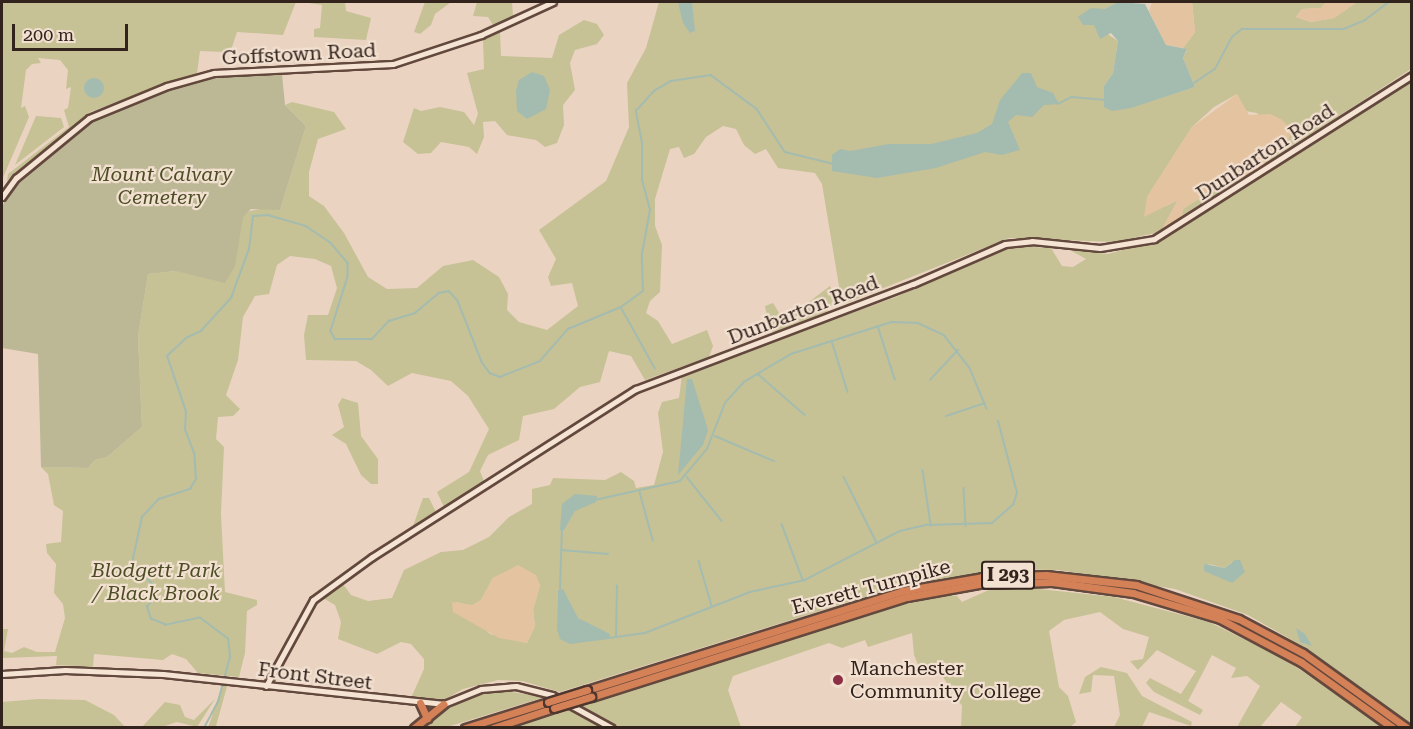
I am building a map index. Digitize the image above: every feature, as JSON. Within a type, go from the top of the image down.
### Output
[{"type":"highway","name":"Everett Turnpike","points":[[492,728],[902,591],[982,577],[1057,575],[1153,590],[1239,619],[1303,653],[1407,728]]},
{"type":"highway","name":"Everett Turnpike","points":[[465,728],[548,702],[589,694],[907,597],[979,584],[1049,582],[1125,591],[1220,619],[1301,662],[1394,728]]},
{"type":"highway","points":[[420,703],[427,718]]},
{"type":"highway","points":[[414,728],[444,704]]},
{"type":"street","name":"Goffstown Road","points":[[2,197],[16,178],[89,118],[167,86],[214,73],[393,64],[492,31],[554,2]]},
{"type":"street","name":"Dunbarton Road","points":[[266,686],[313,600],[372,557],[636,389],[913,284],[1005,244],[1032,241],[1100,248],[1154,239],[1412,75]]},
{"type":"street","name":"Front Street","points":[[2,674],[65,670],[216,679],[444,704],[486,687],[526,687],[552,695],[612,728]]},
{"type":"green space","points":[[2,2],[296,2],[283,35],[237,32],[232,47],[224,52],[200,51],[197,73],[90,112],[7,181],[8,174],[69,127],[64,110],[68,108],[71,87],[66,89],[68,70],[60,60],[38,58],[41,63],[32,64],[26,70],[21,108],[25,106],[29,117],[2,180]]},
{"type":"green space","points":[[301,2],[345,2],[346,11],[371,18],[366,40],[314,37],[314,29],[320,28],[322,5]]},
{"type":"green space","points":[[425,2],[451,2],[435,14],[431,25],[420,34],[414,32]]},
{"type":"green space","points":[[477,2],[512,2],[513,16],[493,25],[488,17],[473,16]]},
{"type":"green space","name":"Blodgett Park / Black Brook","points":[[659,2],[1118,2],[1104,9],[1094,25],[1118,41],[1113,73],[1104,86],[1151,101],[1195,87],[1183,58],[1187,50],[1183,48],[1195,32],[1192,2],[1326,2],[1321,8],[1302,9],[1296,17],[1311,22],[1334,18],[1357,2],[1411,2],[1411,69],[1259,168],[1281,148],[1257,113],[1245,111],[1237,94],[1214,107],[1192,127],[1147,197],[1166,206],[1178,200],[1162,229],[1155,233],[1115,242],[1009,238],[846,303],[841,298],[822,184],[815,173],[778,168],[766,149],[755,154],[744,145],[736,129],[723,126],[706,137],[694,154],[684,158],[679,147],[670,149],[655,199],[655,226],[662,245],[660,292],[650,301],[646,313],[658,321],[672,344],[707,330],[713,346],[709,357],[645,380],[631,356],[609,351],[600,382],[580,387],[554,409],[523,416],[519,440],[488,455],[480,471],[485,484],[445,509],[437,492],[469,472],[489,429],[468,396],[451,381],[412,373],[388,386],[371,370],[356,361],[306,360],[304,335],[308,315],[328,315],[337,288],[331,266],[315,259],[290,256],[277,265],[269,294],[255,296],[243,317],[238,360],[226,395],[240,409],[233,416],[218,417],[216,439],[224,447],[221,514],[225,592],[257,600],[257,605],[247,611],[245,653],[239,677],[198,673],[186,659],[172,654],[163,660],[94,654],[93,667],[56,665],[57,656],[2,658],[2,629],[8,629],[4,651],[12,653],[24,647],[37,652],[55,652],[65,618],[63,604],[54,593],[56,564],[47,553],[46,544],[61,542],[63,511],[54,505],[48,474],[41,467],[88,468],[95,460],[107,457],[142,427],[138,336],[148,274],[176,271],[237,214],[268,207],[280,210],[306,126],[285,105],[292,102],[334,112],[346,129],[318,139],[309,172],[309,196],[324,206],[344,233],[368,277],[387,289],[417,288],[443,266],[473,260],[499,277],[508,294],[507,310],[519,322],[547,330],[578,306],[572,283],[551,286],[548,277],[556,259],[539,230],[606,181],[629,127],[627,83],[646,48]]},
{"type":"green space","points":[[584,20],[597,24],[604,35],[597,44],[575,50],[570,63],[575,90],[563,105],[564,125],[557,143],[545,147],[536,140],[507,135],[495,121],[483,122],[484,137],[477,154],[469,147],[441,142],[431,153],[418,154],[403,142],[414,108],[421,111],[440,107],[464,112],[474,125],[478,114],[467,73],[484,69],[483,39],[500,32],[501,56],[552,58],[559,35]]},
{"type":"green space","name":"Mount Calvary Cemetery","points":[[282,74],[285,105],[306,126],[280,210],[251,209],[243,217],[235,266],[225,283],[176,271],[148,274],[138,336],[142,427],[107,457],[95,460],[88,468],[41,467],[38,354],[2,348],[2,207],[10,191],[98,118],[200,79]]},
{"type":"green space","points":[[1411,79],[1411,725],[1306,648],[1248,615],[1175,589],[1058,570],[1006,569],[906,584],[560,692],[522,681],[498,680],[463,689],[444,700],[411,698],[424,669],[424,659],[411,644],[401,642],[377,654],[338,639],[341,622],[335,605],[323,598],[343,584],[351,595],[368,601],[392,598],[404,570],[441,552],[463,550],[489,537],[509,517],[532,504],[532,489],[550,485],[553,478],[605,480],[621,472],[634,481],[636,488],[654,485],[663,452],[658,413],[662,402],[679,398],[682,375],[896,297],[1012,246],[1051,248],[1062,266],[1073,267],[1086,259],[1070,250],[1108,254],[1160,240]],"holes":[[[1232,562],[1232,583],[1208,564],[1225,568]],[[518,566],[540,585],[533,610],[535,626],[527,643],[490,634],[456,602],[471,606],[481,600],[493,578]]]},
{"type":"green space","points":[[36,116],[61,118],[64,127],[15,165]]},
{"type":"green space","points":[[1233,164],[1239,177],[1236,182],[1180,217],[1183,209],[1222,184]]},
{"type":"green space","points":[[830,286],[836,299],[826,312],[774,333],[770,330],[765,306],[773,303],[781,316],[790,316]]},
{"type":"green space","points":[[342,398],[358,403],[361,436],[378,459],[378,484],[371,484],[361,475],[346,444],[332,435],[344,427],[338,405]]},
{"type":"green space","points":[[423,498],[429,498],[437,514],[416,527],[413,526]]},
{"type":"green space","points":[[1030,588],[1114,597],[1209,622],[1286,660],[1383,727],[1295,727],[1302,717],[1281,702],[1260,727],[1237,727],[1260,686],[1247,676],[1231,678],[1236,668],[1212,655],[1188,701],[1203,710],[1200,715],[1154,692],[1146,683],[1150,678],[1181,694],[1196,671],[1157,650],[1138,670],[1130,661],[1143,659],[1149,637],[1123,629],[1100,612],[1064,620],[1049,631],[1059,687],[1068,696],[1076,722],[1070,727],[961,727],[962,706],[943,677],[930,672],[922,674],[914,655],[912,633],[868,647],[865,640],[842,648],[829,643],[733,676],[728,690],[741,727],[620,727],[579,705],[896,606],[945,596],[957,596],[962,602],[991,589]]},
{"type":"green space","points":[[1101,667],[1127,673],[1142,696],[1192,722],[1191,726],[1149,712],[1142,727],[1114,727],[1120,715],[1114,676],[1093,675],[1091,692],[1079,694],[1085,677]]},
{"type":"green space","points":[[223,683],[228,683],[216,726],[221,727],[208,728]]},
{"type":"green space","points":[[498,690],[545,697],[447,727],[419,728],[461,699]]},
{"type":"green space","points":[[38,699],[85,700],[114,715],[125,727],[2,727],[2,702]]},
{"type":"green space","points":[[215,699],[197,727],[177,722],[162,727],[142,727],[165,702],[180,705],[185,717],[194,720]]},
{"type":"green space","points":[[568,708],[606,727],[516,726],[515,724]]},
{"type":"sand","points":[[1152,2],[1192,2],[1195,32],[1183,48],[1166,45],[1149,11]]},
{"type":"sand","points":[[1326,2],[1357,2],[1334,18],[1311,22],[1296,17],[1302,9],[1321,8]]},
{"type":"sand","points":[[1237,94],[1249,115],[1270,114],[1281,119],[1290,128],[1289,138],[1259,168],[1236,182],[1237,168],[1233,165],[1222,184],[1183,209],[1182,218],[1162,229],[1178,200],[1144,217],[1147,197],[1192,127]]},
{"type":"sand","points":[[518,565],[536,575],[540,585],[533,610],[535,626],[527,643],[499,638],[453,612],[452,602],[472,605],[481,600],[493,578]]},
{"type":"shaded area","points":[[678,2],[692,2],[695,31],[690,33],[683,23]]},
{"type":"shaded area","points":[[1118,2],[1145,4],[1166,45],[1187,49],[1183,58],[1195,87],[1131,108],[1112,111],[1104,107],[1104,86],[1113,73],[1118,41],[1111,33],[1100,39],[1094,25],[1083,25],[1078,17],[1091,8],[1104,9]]},
{"type":"shaded area","points":[[532,72],[544,76],[550,90],[546,109],[527,119],[517,111],[516,91],[519,80]]},
{"type":"shaded area","points":[[1022,73],[1031,73],[1037,87],[1053,93],[1059,104],[1044,105],[1032,117],[1016,115],[1008,122],[1020,150],[1002,155],[985,152],[936,168],[877,178],[832,171],[832,155],[840,149],[850,151],[889,144],[931,144],[977,133],[992,124],[1000,100]]},
{"type":"shaded area","points":[[94,78],[101,81],[104,88],[101,95],[94,98],[87,95],[84,88],[87,81]]},
{"type":"shaded area","points":[[687,379],[692,379],[708,430],[703,445],[678,475]]},
{"type":"shaded area","points":[[575,494],[597,496],[596,502],[575,511],[564,530],[560,530],[562,504]]},
{"type":"shaded area","points":[[1235,560],[1240,560],[1245,572],[1232,583],[1204,571],[1204,564],[1225,568]]},
{"type":"shaded area","points":[[563,589],[578,618],[610,634],[609,639],[570,644],[560,639],[557,629],[558,590]]},
{"type":"shaded area","points":[[1296,628],[1305,634],[1312,646],[1300,642]]},
{"type":"waterway","points":[[1194,83],[1215,69],[1232,37],[1242,29],[1344,29],[1365,20],[1389,2]]},
{"type":"waterway","points":[[204,728],[218,702],[230,657],[228,639],[200,618],[166,625],[151,619],[147,607],[156,595],[155,587],[135,567],[133,558],[142,517],[159,499],[190,489],[196,479],[194,453],[185,430],[186,412],[167,356],[186,338],[201,331],[231,298],[249,249],[253,216],[268,215],[306,226],[331,243],[348,263],[348,277],[331,331],[335,339],[372,339],[389,321],[415,313],[439,293],[449,291],[458,301],[482,362],[490,373],[500,377],[540,361],[568,329],[621,307],[643,291],[642,254],[650,210],[642,180],[642,143],[636,111],[654,91],[671,81],[711,75],[757,109],[785,152],[834,164]]},
{"type":"waterway","points":[[1058,104],[1072,97],[1105,100]]},
{"type":"waterway","points":[[621,307],[655,368]]},
{"type":"waterway","points":[[595,500],[680,481],[707,449],[725,403],[744,382],[791,354],[892,322],[918,323],[944,335],[970,368],[987,409]]},
{"type":"waterway","points":[[878,326],[895,379]]},
{"type":"waterway","points":[[832,341],[848,392]]},
{"type":"waterway","points":[[930,380],[958,350]]},
{"type":"waterway","points":[[758,374],[805,415]]},
{"type":"waterway","points":[[946,416],[985,403]]},
{"type":"waterway","points":[[609,638],[645,633],[750,592],[805,580],[900,531],[927,525],[992,523],[1013,505],[1017,493],[998,421]]},
{"type":"waterway","points":[[715,436],[774,461]]},
{"type":"waterway","points":[[923,470],[931,525]]},
{"type":"waterway","points":[[687,477],[722,521]]},
{"type":"waterway","points":[[844,477],[877,543]]},
{"type":"waterway","points":[[964,488],[966,526]]},
{"type":"waterway","points":[[640,492],[653,540]]},
{"type":"waterway","points":[[782,524],[803,580]]},
{"type":"waterway","points":[[560,589],[562,528]]},
{"type":"waterway","points":[[561,550],[608,554]]},
{"type":"waterway","points":[[699,561],[712,606]]},
{"type":"waterway","points":[[616,636],[617,586]]},
{"type":"waterway","points":[[166,728],[180,728]]},
{"type":"place","name":"Manchester Community College","points":[[838,680]]}]
